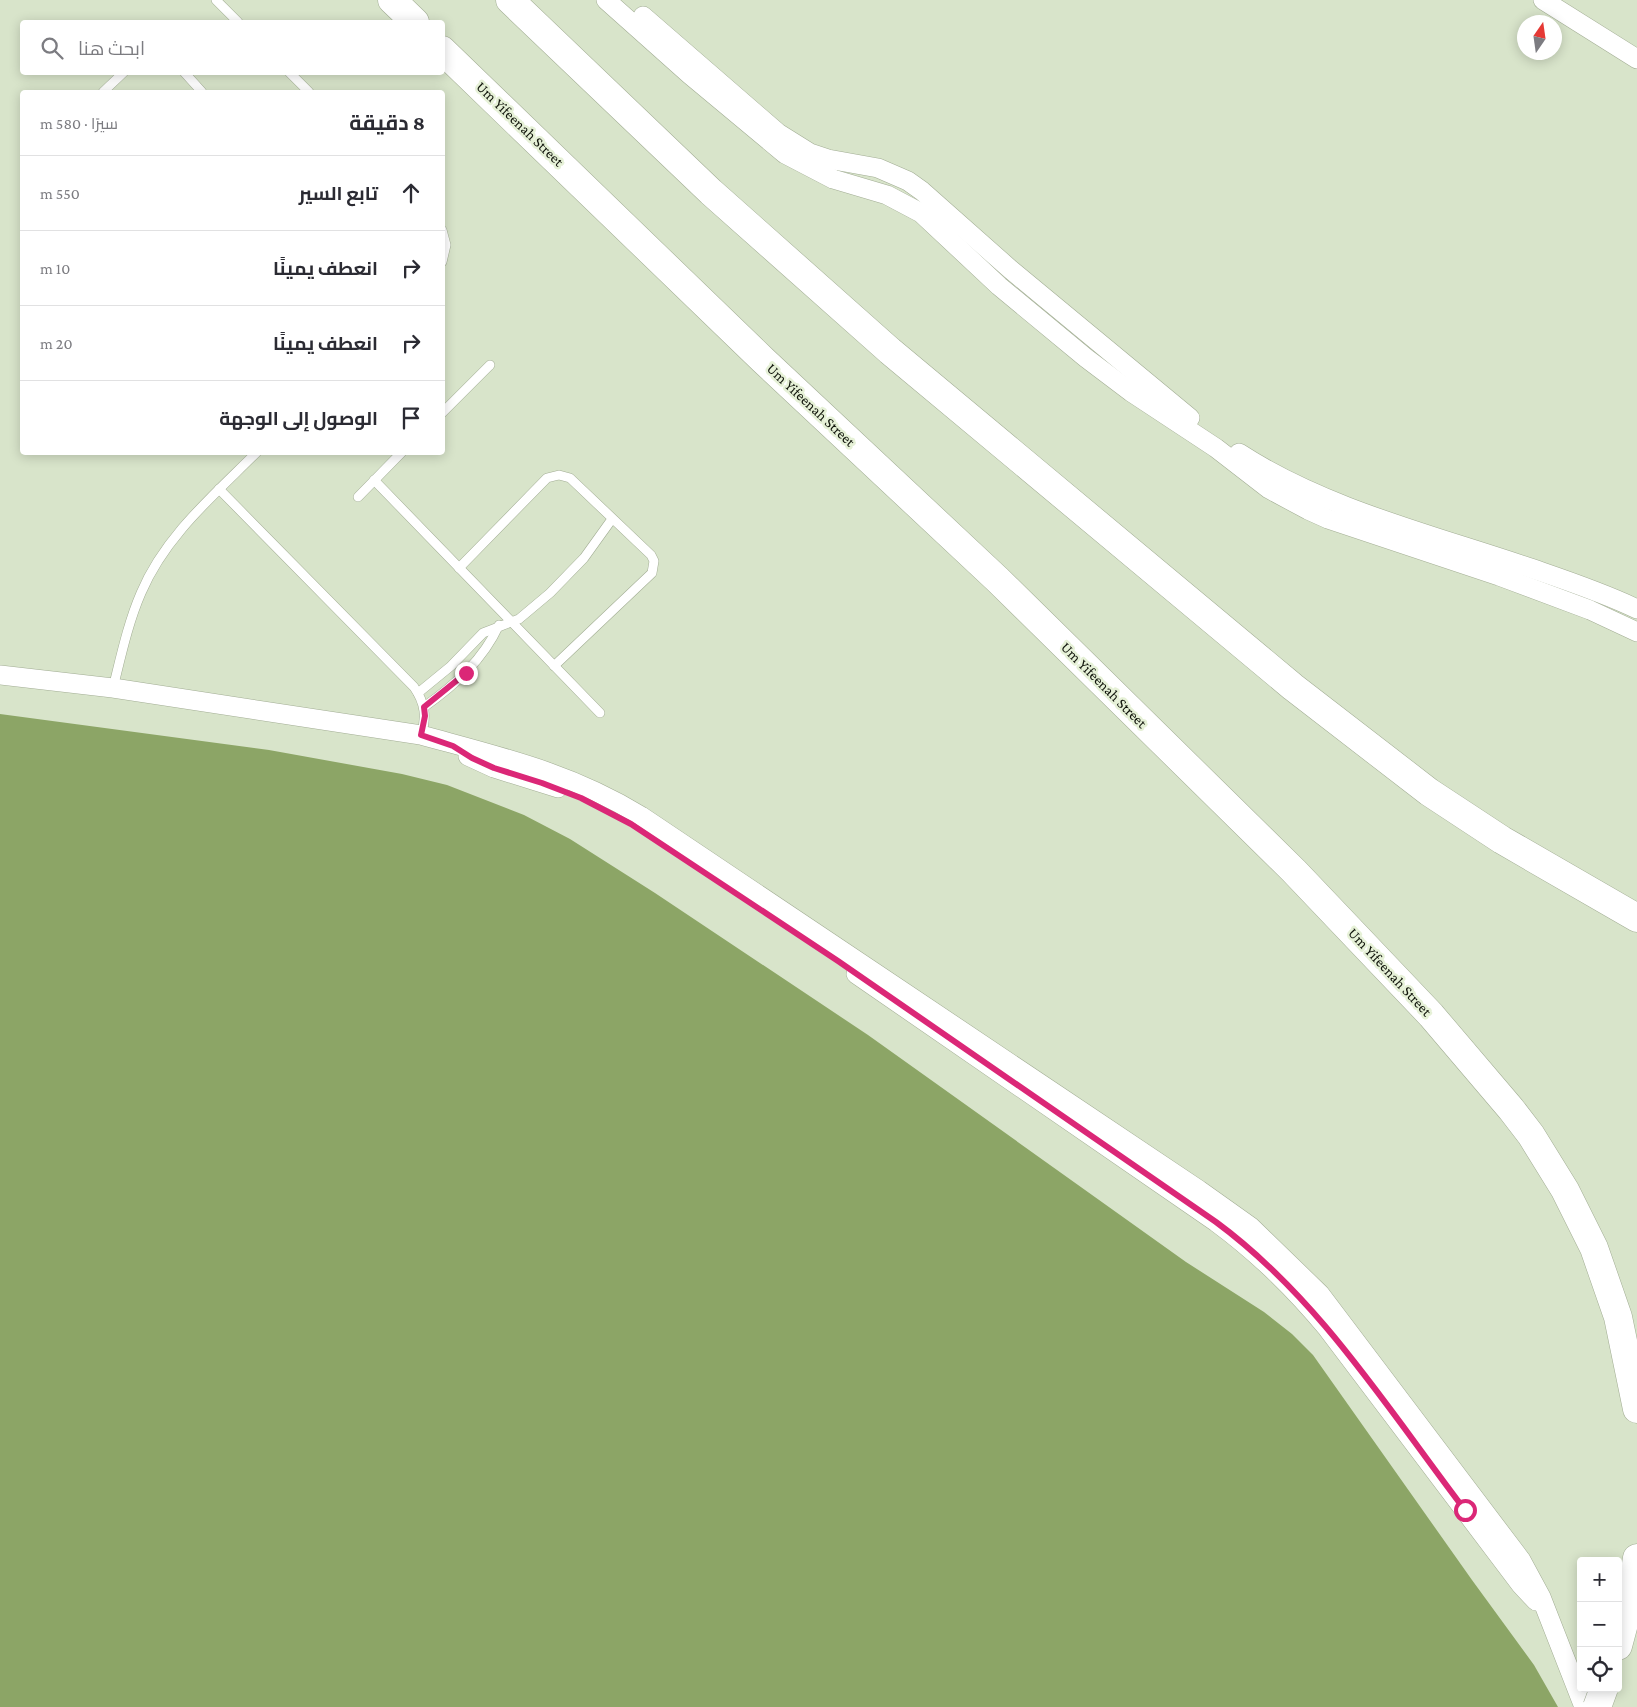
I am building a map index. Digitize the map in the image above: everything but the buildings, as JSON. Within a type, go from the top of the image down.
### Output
[{"type":"main road","points":[[392,0],[413,20]]},
{"type":"main road","points":[[510,0],[711,192],[882,345],[1293,687],[1393,766],[1458,812],[1502,840],[1637,918]]},
{"type":"main road","name":"Um Yifeenah Street","points":[[445,53],[763,360],[998,580],[1328,906],[1431,1015],[1511,1110],[1548,1162],[1569,1197],[1594,1248],[1615,1308],[1627,1352],[1637,1409]]},
{"type":"main road","points":[[1622,1631],[1637,1558]]},
{"type":"main road","points":[[1597,1707],[1603,1692]]},
{"type":"street","points":[[606,0],[689,74],[778,148],[824,175],[887,195],[921,214],[999,286],[1086,358],[1237,458],[1327,499],[1581,585],[1637,609]]},
{"type":"street","points":[[625,0],[793,144],[828,159],[862,164],[893,174],[922,191],[1067,317],[1203,428],[1269,489],[1308,510],[1567,601],[1637,632]]},
{"type":"street","points":[[1543,0],[1637,59]]},
{"type":"street","points":[[0,675],[113,688],[421,735],[453,746],[530,764],[601,793],[621,804],[1191,1184],[1251,1227],[1298,1271],[1340,1318],[1521,1560],[1574,1663],[1584,1707]]},
{"type":"street","points":[[1602,1692],[1612,1707]]},
{"type":"lane","points":[[216,0],[236,20]]},
{"type":"lane","points":[[105,90],[121,75]]},
{"type":"lane","points":[[187,75],[200,90]]},
{"type":"lane","points":[[292,75],[307,90]]},
{"type":"lane","points":[[445,410],[490,365]]},
{"type":"lane","points":[[113,688],[132,615],[152,570],[180,530],[253,455]]},
{"type":"lane","points":[[358,497],[399,455]]},
{"type":"lane","points":[[459,568],[547,478],[558,475],[570,478],[651,555],[654,567],[652,573],[554,666]]},
{"type":"lane","points":[[374,480],[600,713]]},
{"type":"lane","points":[[220,489],[418,693],[424,707],[425,716],[421,735]]},
{"type":"lane","points":[[418,693],[451,666],[478,636],[526,614],[568,576],[584,558],[612,519]]},
{"type":"lane","points":[[424,707],[466,673],[484,652],[499,625]]},
{"type":"shaded area","points":[[0,714],[269,750],[402,774],[447,785],[524,815],[570,839],[655,893],[868,1035],[1186,1262],[1264,1312],[1292,1334],[1313,1355],[1534,1665],[1558,1707],[0,1707]]},
{"type":"route","points":[[466,673],[424,707],[424,726],[421,735],[453,746],[472,758],[494,768],[530,778],[581,798],[631,824],[838,961],[928,1025],[1134,1164],[1241,1240],[1308,1304],[1465,1510]]}]
